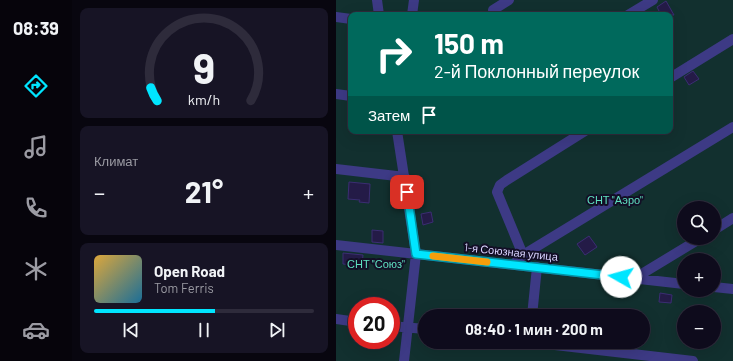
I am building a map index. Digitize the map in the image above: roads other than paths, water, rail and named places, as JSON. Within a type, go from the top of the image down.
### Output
[{"type":"street","points":[[377,0],[379,12]]},
{"type":"street","points":[[412,12],[414,0]]},
{"type":"street","points":[[493,8],[509,0]]},
{"type":"street","points":[[633,12],[652,0]]},
{"type":"street","points":[[336,17],[348,19]]},
{"type":"street","points":[[673,76],[733,39]]},
{"type":"street","points":[[336,94],[348,96]]},
{"type":"street","points":[[513,265],[523,256],[733,127]]},
{"type":"street","points":[[398,134],[416,254],[404,361]]},
{"type":"street","points":[[523,256],[497,192],[500,185],[580,134]]},
{"type":"street","points":[[336,169],[405,176]]},
{"type":"street","points":[[721,226],[733,218]]},
{"type":"street","name":"1-я Союзная улица","points":[[336,245],[677,283]]},
{"type":"street","points":[[635,278],[689,245]]},
{"type":"street","points":[[533,309],[537,267]]},
{"type":"street","points":[[721,288],[733,289]]},
{"type":"street","points":[[336,319],[348,321]]},
{"type":"street","points":[[400,327],[418,329]]},
{"type":"street","points":[[589,349],[693,361]]},
{"type":"park label","name":"СНТ \"Аэро\"","points":[[615,200]]},
{"type":"park label","name":"СНТ \"Союз\"","points":[[376,264]]}]
